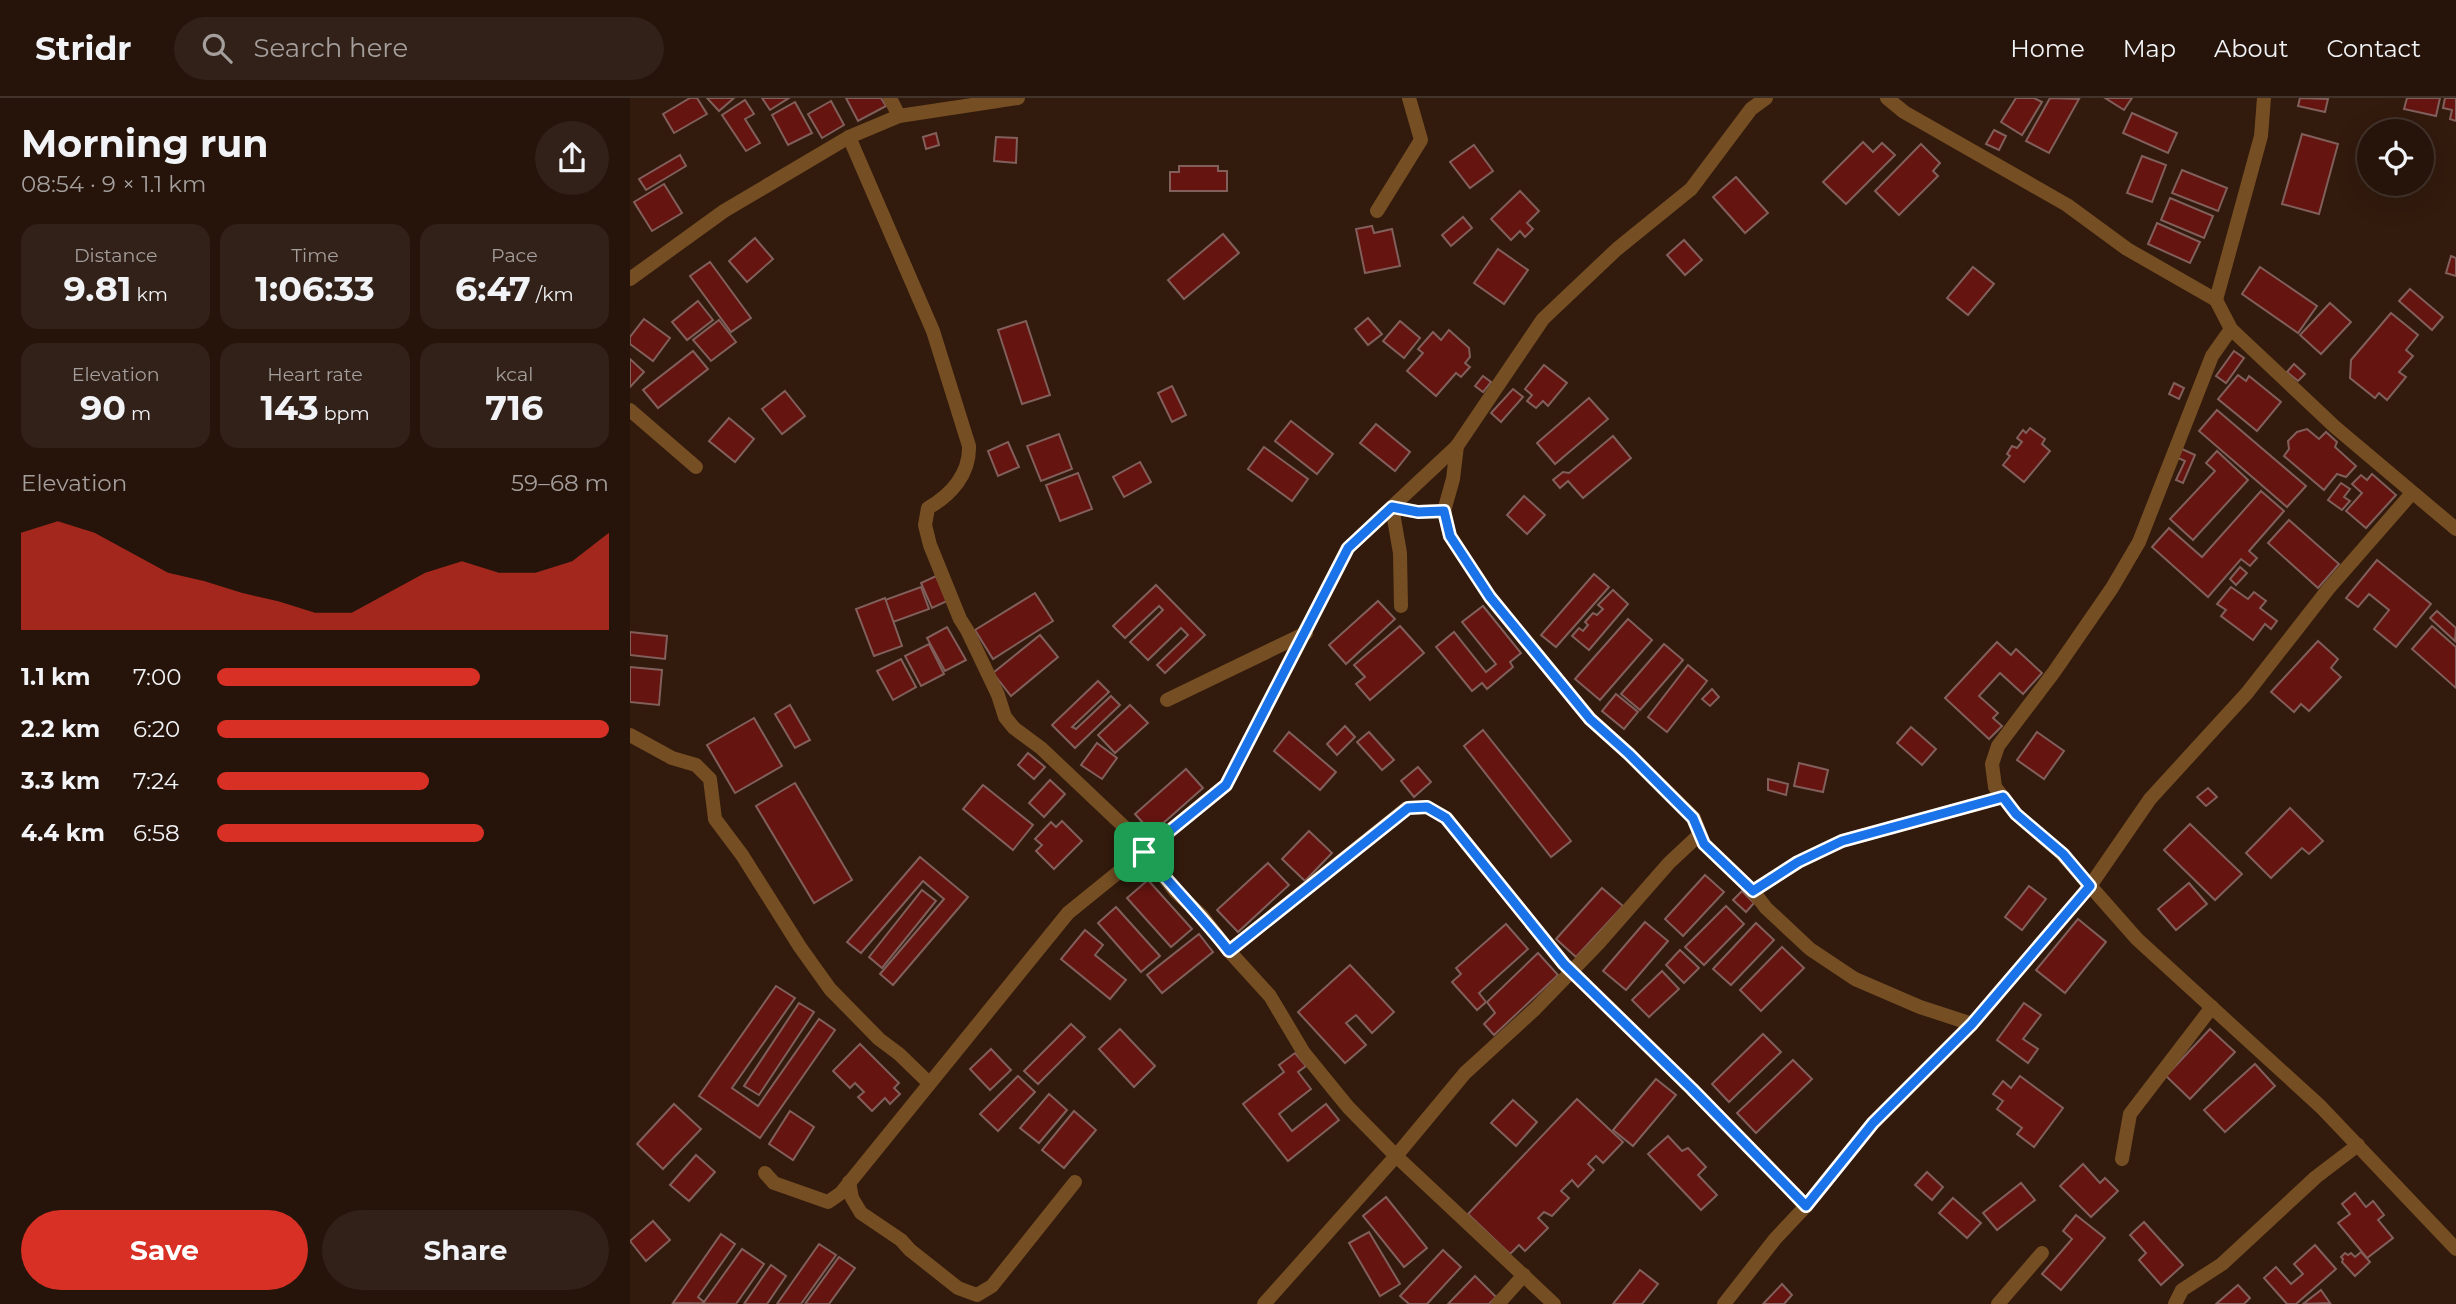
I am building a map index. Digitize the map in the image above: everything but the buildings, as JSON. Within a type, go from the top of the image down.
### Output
[{"type":"street","points":[[890,98],[900,116]]},
{"type":"street","points":[[630,279],[724,211],[849,137],[900,116],[1018,98]]},
{"type":"street","points":[[1377,211],[1421,140],[1409,98]]},
{"type":"street","points":[[765,1173],[774,1183],[828,1202],[841,1193],[1068,913],[1226,785],[1348,548],[1457,446],[1543,319],[1617,249],[1691,189],[1751,109],[1766,98]]},
{"type":"street","points":[[1887,98],[1905,112],[2067,205],[2127,249],[2216,300],[2231,329],[2335,427],[2456,529]]},
{"type":"street","points":[[2216,300],[2261,136],[2264,98]]},
{"type":"street","points":[[849,137],[933,331],[969,446],[970,460],[963,474],[944,499],[928,509],[925,525],[930,545],[960,619],[998,695],[1005,717],[1137,839],[1175,891],[1202,916],[1270,996],[1304,1053],[1348,1107],[1396,1156],[1554,1304]]},
{"type":"street","points":[[2231,329],[2211,356],[2139,542],[2112,588],[2054,672],[1998,746],[1992,764],[1995,786],[2016,814],[2063,854],[2137,939],[2321,1107],[2456,1249]]},
{"type":"street","points":[[630,410],[696,467]]},
{"type":"street","points":[[1457,446],[1453,479],[1444,511],[1450,536],[1490,597],[1590,719],[1693,818],[1704,844],[1810,949],[1855,979],[1920,1007],[1972,1024]]},
{"type":"street","points":[[1724,1304],[1873,1123],[1972,1024],[2090,886],[2150,799],[2246,693],[2329,588],[2412,493]]},
{"type":"street","points":[[1392,507],[1418,512],[1444,511]]},
{"type":"street","points":[[1392,507],[1400,553],[1401,606]]},
{"type":"street","points":[[1167,700],[1306,633]]},
{"type":"street","points":[[630,735],[672,758],[696,765],[710,779],[715,819],[742,855],[830,989],[879,1039],[929,1083]]},
{"type":"street","points":[[1753,891],[1806,857],[1842,841],[2003,797]]},
{"type":"street","points":[[1229,951],[1408,808],[1427,807],[1446,818],[1572,971],[1806,1206]]},
{"type":"street","points":[[1264,1304],[1396,1156],[1465,1073],[1503,1041],[1572,971],[1661,872],[1700,834]]},
{"type":"street","points":[[2122,1159],[2130,1114],[2212,1007]]},
{"type":"street","points":[[2175,1304],[2182,1290],[2222,1264],[2316,1177],[2358,1145]]},
{"type":"street","points":[[849,1182],[852,1198],[861,1213],[875,1225],[901,1240],[958,1288],[977,1300],[992,1286],[1075,1182]]},
{"type":"street","points":[[1998,1304],[2042,1253]]},
{"type":"street","points":[[1498,1304],[1524,1275]]},
{"type":"route","points":[[1392,507],[1418,512],[1444,511],[1450,536],[1490,597],[1590,719],[1693,818],[1704,844],[1753,891],[1814,853],[1842,841],[2003,797],[2016,814],[2063,854],[2090,886],[1972,1024],[1873,1123],[1806,1206],[1692,1089],[1564,964],[1446,818],[1427,807],[1408,808],[1229,951],[1202,916],[1175,891],[1144,852],[1226,785],[1348,548],[1392,507]]}]
